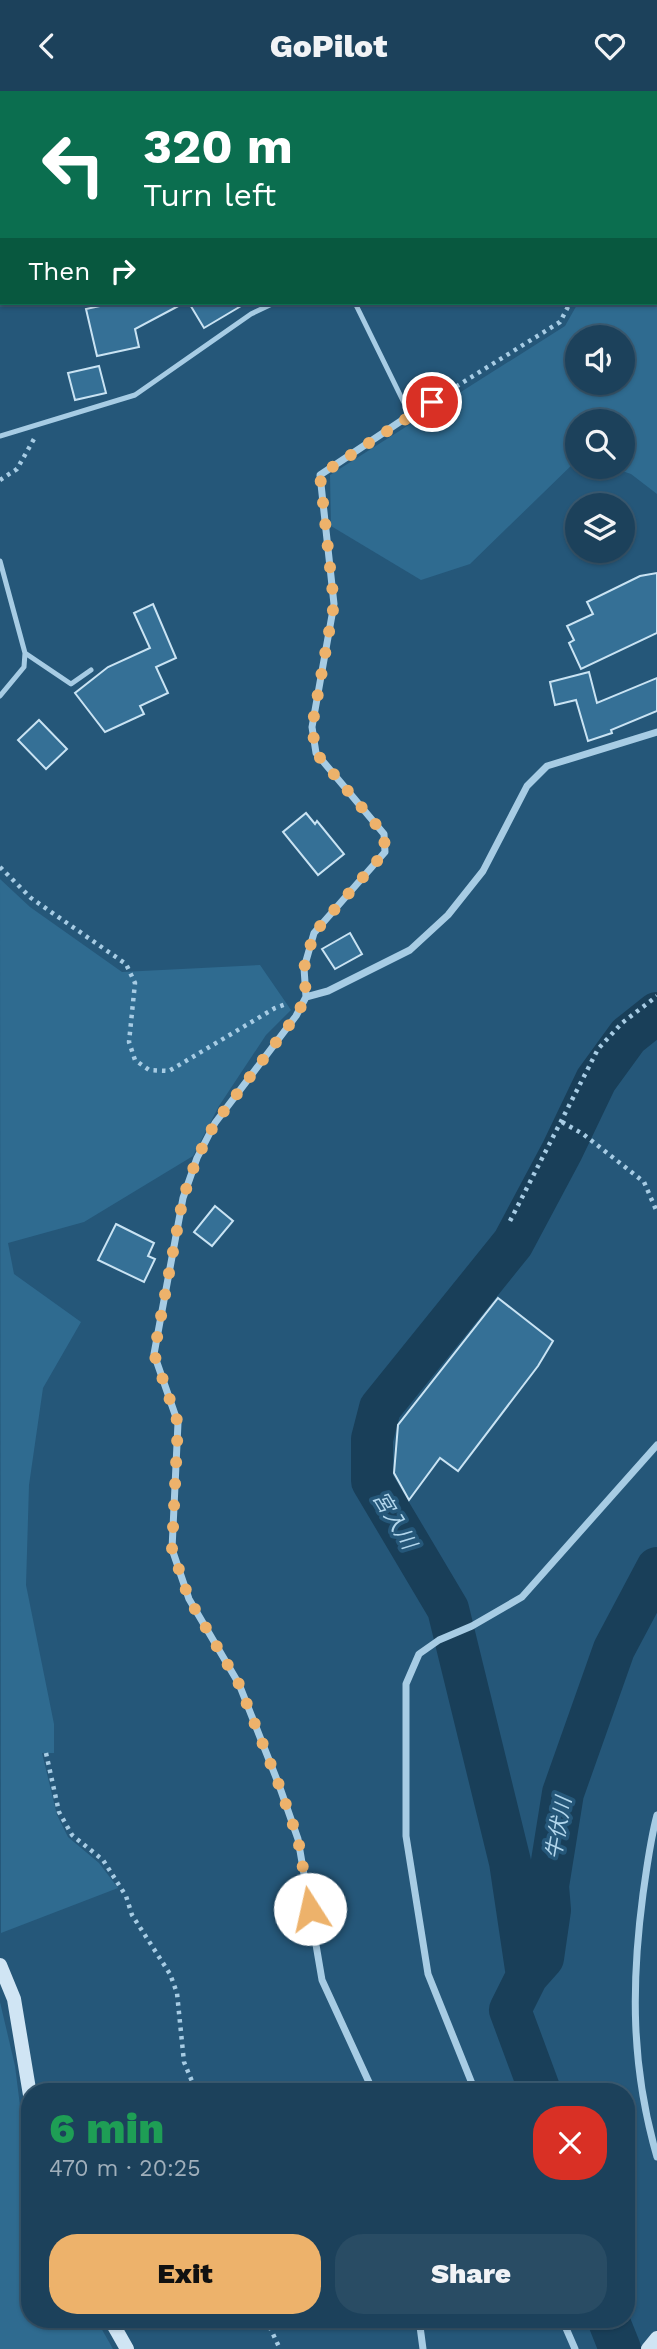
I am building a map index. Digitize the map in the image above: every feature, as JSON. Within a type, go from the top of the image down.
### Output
[{"type":"street","points":[[369,2083],[322,1980],[298,1839],[279,1785],[239,1684],[189,1599],[172,1549],[178,1423],[154,1354],[183,1198],[197,1158],[215,1123],[296,1016],[306,997],[304,968],[314,933],[385,852],[384,834],[316,753],[312,727],[334,604],[320,475],[410,415]]},
{"type":"street","points":[[306,997],[328,991],[410,950],[449,915],[483,871],[527,786],[547,766],[657,732]]},
{"type":"street","points":[[469,2083],[428,1974],[406,1836],[406,1684],[419,1654],[439,1640],[472,1626],[522,1597],[657,1445]]},
{"type":"street","points":[[657,1815],[650,1838],[635,1953],[635,2030],[641,2080],[657,2157]]},
{"type":"street","points":[[0,1965],[14,1999],[28,2083]]},
{"type":"street","points":[[115,2328],[127,2349]]},
{"type":"street","points":[[420,2328],[423,2349]]},
{"type":"street","points":[[566,2328],[575,2349]]},
{"type":"street","points":[[648,2349],[657,2338]]},
{"type":"lane","points":[[0,436],[135,395],[251,314],[270,305]]},
{"type":"lane","points":[[356,305],[410,415]]},
{"type":"lane","points":[[0,561],[25,653],[23,667],[0,696]]},
{"type":"lane","points":[[25,653],[71,684],[91,670]]},
{"type":"path","points":[[410,415],[559,322],[569,305]]},
{"type":"path","points":[[0,480],[17,469],[44,423]]},
{"type":"path","points":[[0,867],[32,898],[126,964],[135,983],[129,1042],[135,1060],[149,1070],[169,1071],[275,1008],[306,997]]},
{"type":"path","points":[[510,1221],[598,1049],[622,1023],[657,996]]},
{"type":"path","points":[[562,1122],[583,1134],[644,1182],[657,1212]]},
{"type":"path","points":[[46,1753],[59,1812],[72,1835],[103,1860],[126,1896],[132,1915],[170,1974],[177,1993],[184,2062],[193,2083]]},
{"type":"path","points":[[270,2328],[280,2349]]},
{"type":"shaded area","points":[[577,305],[657,305],[657,494],[635,477],[635,409],[565,409],[565,472],[470,564],[421,580],[331,526],[330,475],[565,326],[565,395],[635,395],[635,325],[566,325]]},
{"type":"shaded area","points":[[0,879],[30,907],[122,972],[260,965],[291,1010],[266,1035],[219,1106],[193,1156],[84,1222],[8,1243],[14,1274],[81,1322],[43,1388],[29,1485],[26,1585],[54,1724],[54,1753],[42,1753],[57,1815],[68,1837],[99,1863],[118,1888],[1,1933]]},
{"type":"shaded area","points":[[0,2002],[15,2066],[21,2114],[21,2328],[101,2328],[113,2349],[0,2349]]},
{"type":"building","points":[[105,305],[180,305],[135,329],[139,347],[97,356],[86,309]]},
{"type":"building","points":[[190,305],[243,305],[204,328]]},
{"type":"building","points":[[99,366],[106,393],[75,400],[68,373]]},
{"type":"building","points":[[657,573],[657,633],[581,669],[569,643],[574,640],[567,626],[593,614],[587,602],[640,576]]},
{"type":"building","points":[[153,604],[176,658],[156,667],[168,693],[140,706],[144,714],[105,732],[75,693],[108,667],[150,648],[134,613]]},
{"type":"building","points":[[589,672],[597,703],[657,678],[657,711],[611,730],[612,733],[588,741],[576,700],[555,705],[550,682]]},
{"type":"building","points":[[39,720],[67,749],[46,769],[18,740]]},
{"type":"building","points":[[306,813],[315,824],[317,821],[344,854],[318,875],[283,832]]},
{"type":"building","points":[[350,933],[362,954],[335,969],[322,949]]},
{"type":"building","points":[[215,1206],[233,1221],[212,1246],[194,1232]]},
{"type":"building","points":[[116,1224],[154,1243],[148,1256],[155,1259],[144,1282],[98,1260]]},
{"type":"building","points":[[498,1298],[553,1341],[538,1366],[458,1471],[440,1458],[409,1500],[394,1473],[398,1425]]},
{"type":"waterway","name":"宮入川","points":[[527,1976],[510,1862],[448,1609],[372,1481],[372,1439],[380,1408],[513,1243],[596,1080],[628,1036],[657,1013]]},
{"type":"waterway","name":"牛伏川","points":[[537,2083],[510,2010],[527,1976],[543,1958],[550,1910],[548,1886],[563,1793],[614,1649],[657,1568]]},
{"type":"waterway","name":"牛伏川","points":[[612,2328],[620,2349]]},
{"type":"route","points":[[310,1909],[298,1839],[279,1785],[239,1684],[189,1599],[172,1549],[178,1423],[154,1354],[183,1198],[197,1158],[215,1123],[296,1016],[306,997],[304,968],[314,933],[385,852],[384,834],[316,753],[312,727],[334,604],[320,475],[432,402]]}]
